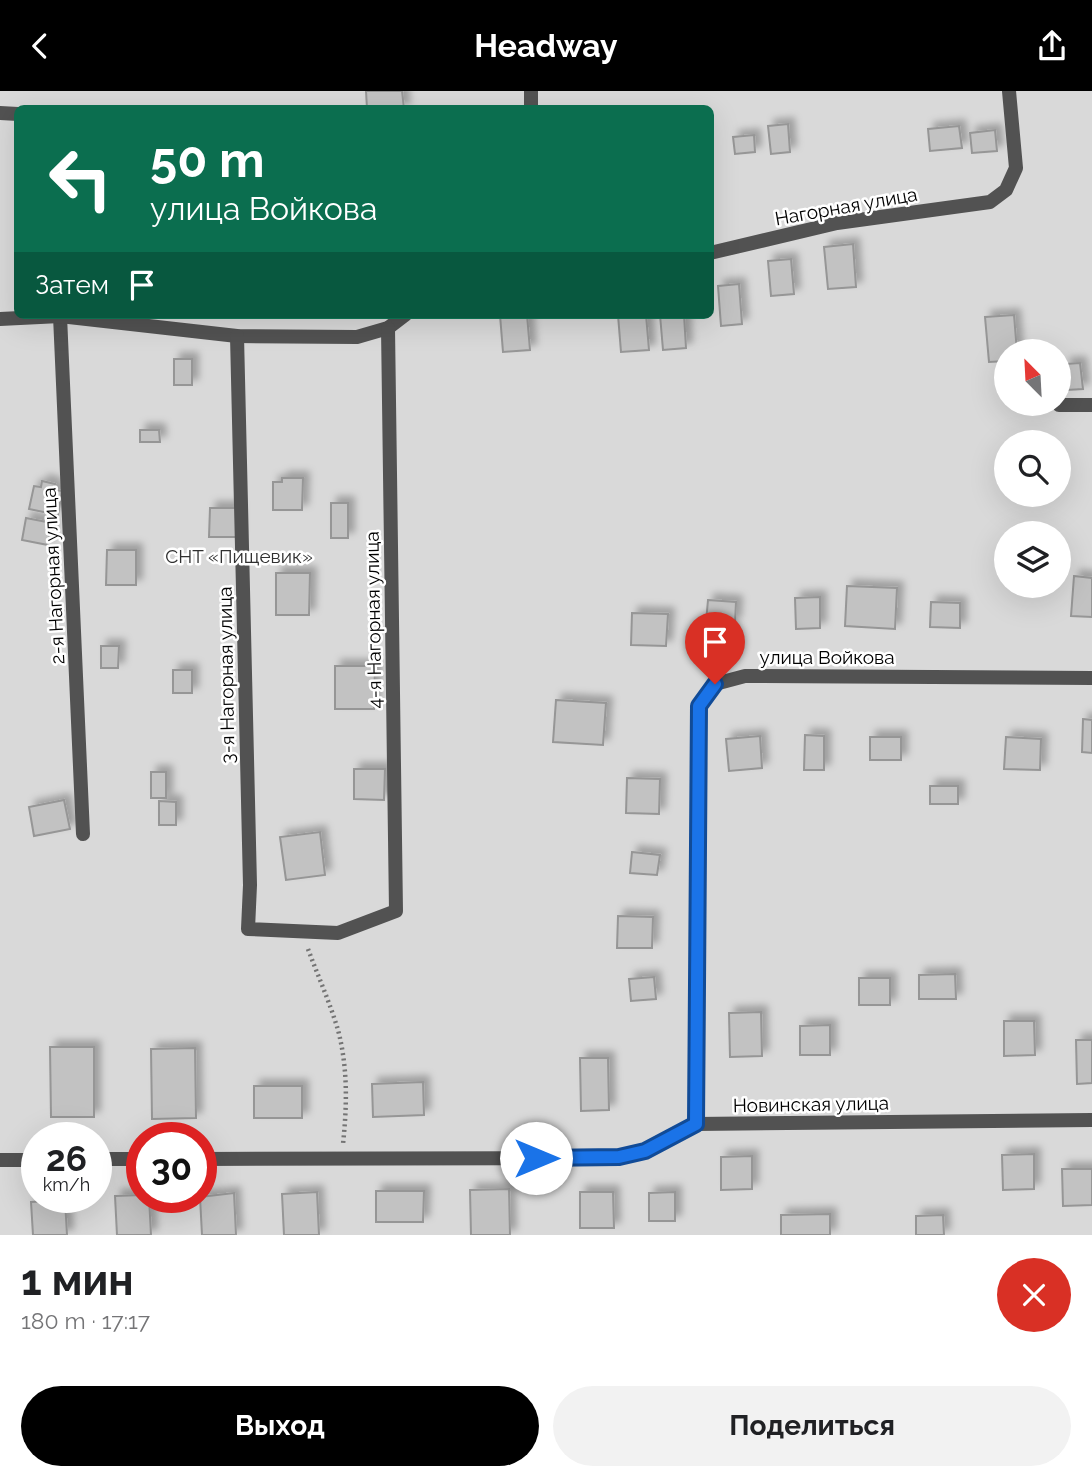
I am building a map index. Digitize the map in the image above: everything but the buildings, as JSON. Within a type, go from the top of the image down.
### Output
[{"type":"street","name":"Нагорная улица","points":[[714,252],[837,223],[990,202],[1006,190],[1016,168],[1009,91]]},
{"type":"street","name":"2-я Нагорная улица","points":[[60,319],[83,834]]},
{"type":"street","points":[[87,319],[237,336],[357,337],[388,328],[400,319]]},
{"type":"street","name":"4-я Нагорная улица","points":[[302,931],[338,933],[396,911],[388,328]]},
{"type":"street","name":"3-я Нагорная улица","points":[[237,336],[250,884],[248,929],[302,931]]},
{"type":"street","points":[[1071,405],[1092,405]]},
{"type":"street","name":"улица Войкова","points":[[696,1124],[699,706],[715,684],[746,675],[1092,678]]},
{"type":"street","name":"Новинская улица","points":[[217,1159],[619,1157],[645,1151],[696,1124],[1092,1120]]},
{"type":"street","points":[[0,1160],[21,1160]]},
{"type":"path","points":[[302,931],[338,1031],[345,1068],[347,1102],[342,1159]]},
{"type":"green space","name":"СНТ «Пищевик»","points":[[0,91],[1092,91],[1092,1235],[0,1235]]},
{"type":"route","points":[[536,1158],[619,1157],[645,1151],[696,1124],[699,706],[715,684]]}]
